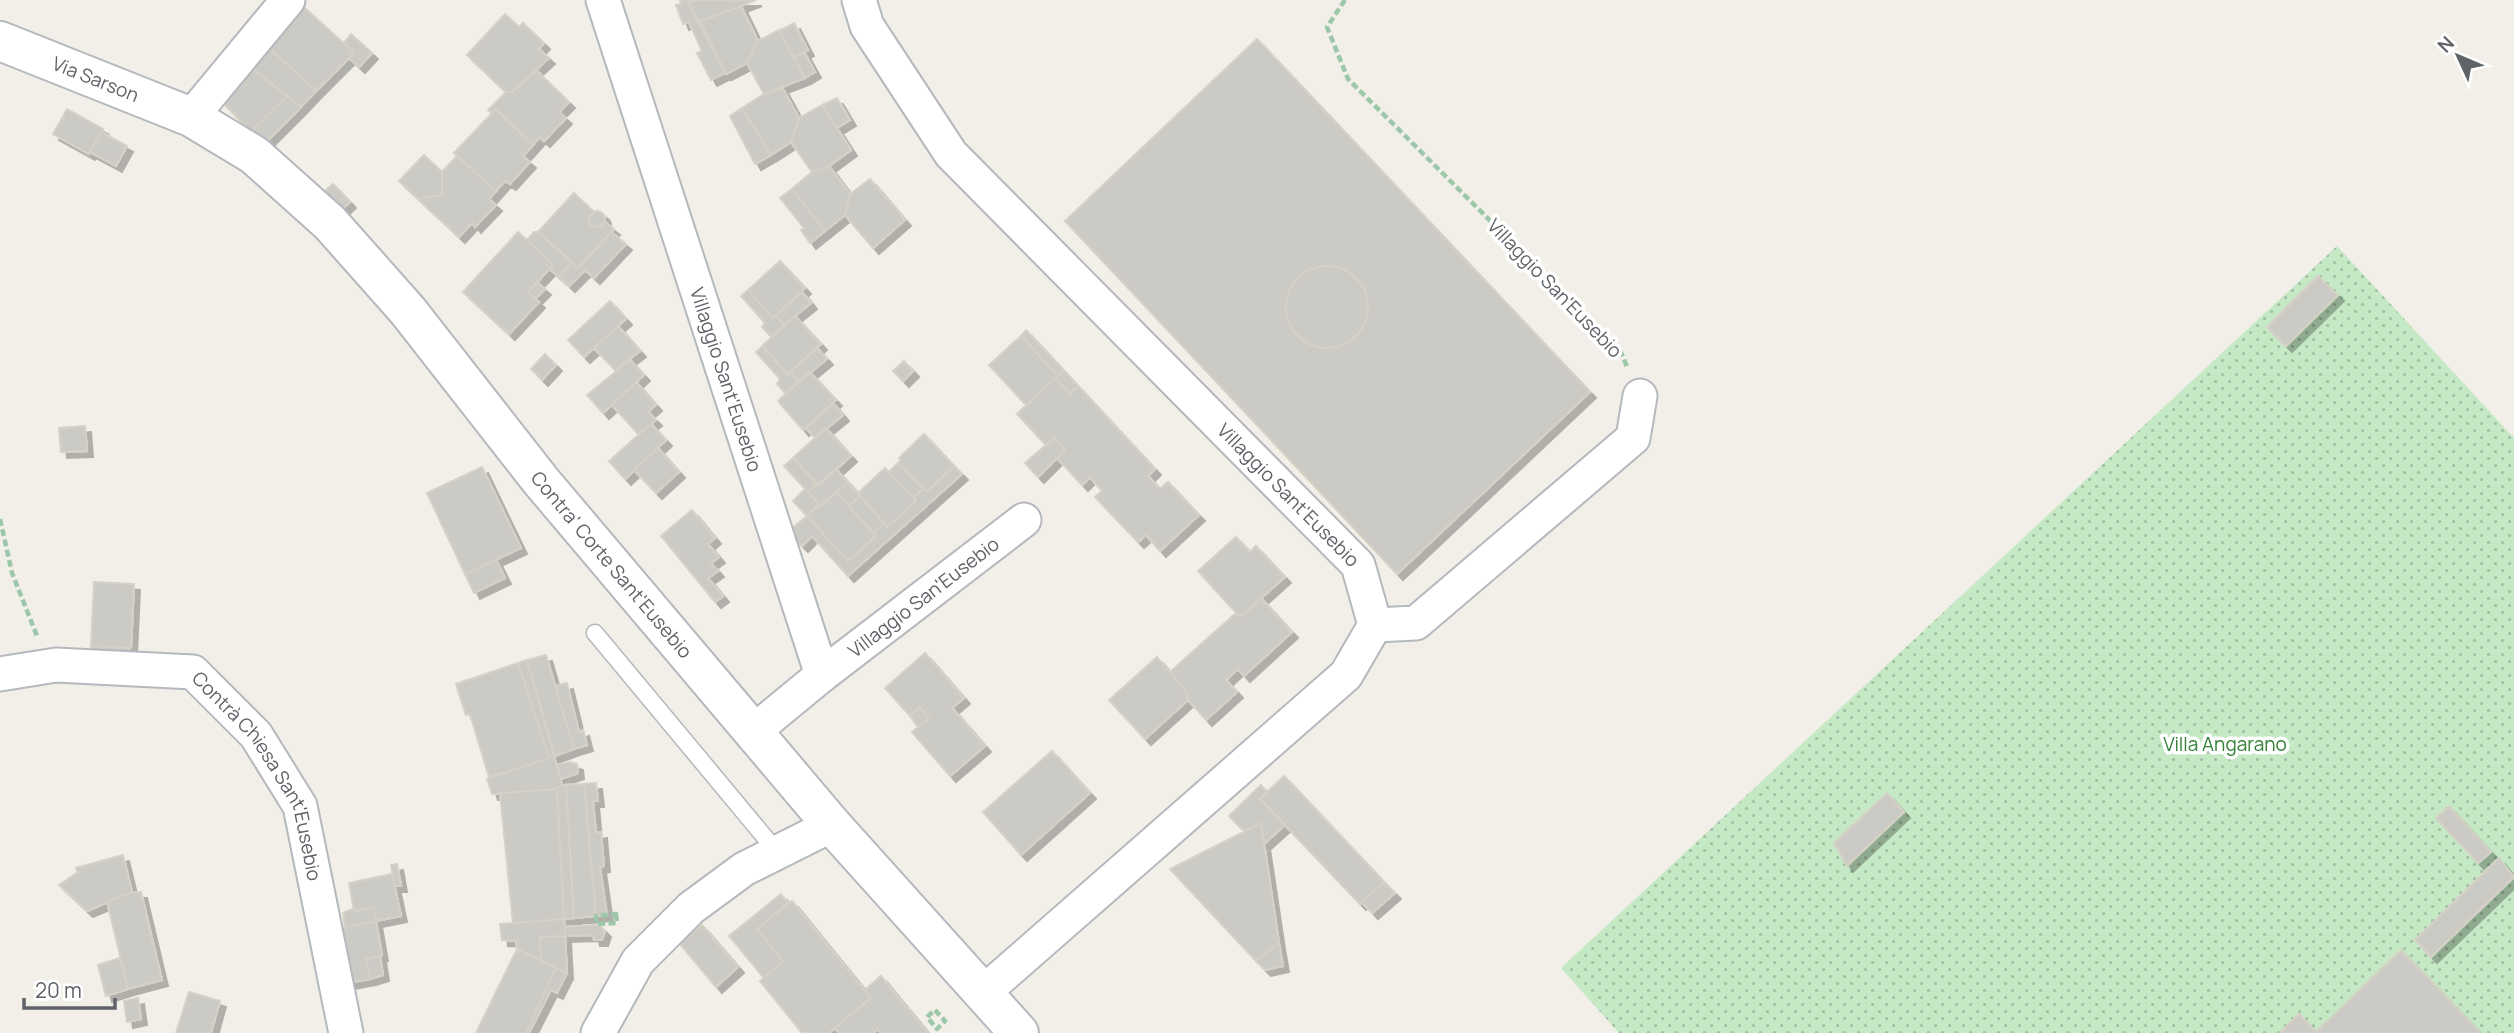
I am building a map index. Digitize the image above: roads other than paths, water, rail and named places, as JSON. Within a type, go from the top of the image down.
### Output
[{"type":"street","points":[[191,117],[288,0]]},
{"type":"street","name":"Villaggio Sant'Eusebio","points":[[603,0],[822,674]]},
{"type":"street","name":"Villaggio Sant'Eusebio","points":[[859,0],[867,26],[951,154],[1358,565],[1375,625]]},
{"type":"street","name":"Via Sarson","points":[[0,41],[191,117]]},
{"type":"street","name":"Contra' Corte Sant'Eusebio","points":[[191,117],[254,155],[330,223],[408,311],[541,481],[832,825],[1019,1033]]},
{"type":"street","points":[[984,992],[1346,675],[1375,625],[1416,623],[1633,438],[1640,396]]},
{"type":"street","name":"Villaggio San'Eusebio","points":[[822,674],[1024,520]]},
{"type":"street","name":"Contrà Chiesa Sant'Eusebio","points":[[0,674],[47,667],[193,672],[256,735],[300,806],[346,1033]]},
{"type":"street","points":[[754,731],[822,674]]},
{"type":"street","points":[[606,1029],[638,961],[691,908],[744,869],[832,825]]},
{"type":"lane","points":[[594,634],[778,853]]},
{"type":"park label","name":"Villa Angarano","points":[[2225,744]]}]
